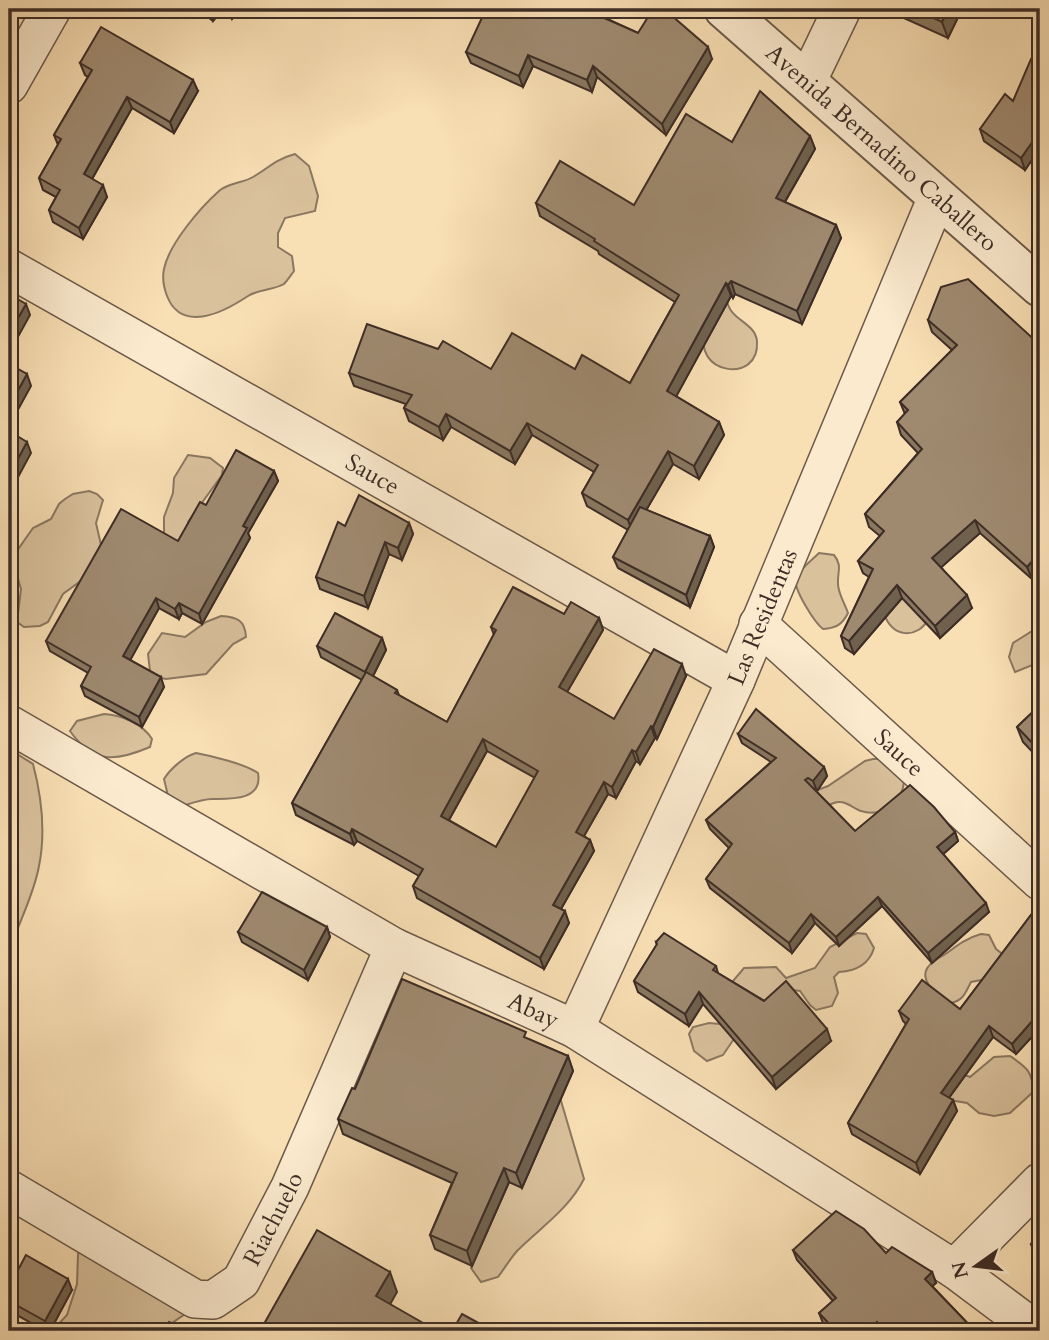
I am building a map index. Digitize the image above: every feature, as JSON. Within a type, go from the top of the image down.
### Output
[{"type":"street","points":[[9,85],[52,9]]},
{"type":"street","name":"Avenida Bernadino Caballero","points":[[724,9],[1040,287]]},
{"type":"street","points":[[807,82],[842,9]]},
{"type":"street","name":"Las Residentas","points":[[576,1029],[736,680],[937,197]]},
{"type":"street","name":"Sauce","points":[[9,268],[736,680]]},
{"type":"street","name":"Sauce","points":[[758,624],[1040,881]]},
{"type":"street","name":"Abay","points":[[9,724],[394,947],[576,1029],[954,1269],[1037,1331]]},
{"type":"street","name":"Riachuelo","points":[[9,1189],[195,1299],[213,1300],[241,1281],[290,1187],[394,947]]},
{"type":"street","points":[[954,1269],[1040,1182]]},
{"type":"shaded area","points":[[295,154],[309,166],[318,196],[315,211],[285,218],[278,233],[278,247],[292,256],[294,271],[284,284],[252,294],[227,308],[204,316],[193,317],[174,308],[164,286],[164,269],[172,249],[186,227],[223,188],[249,179],[277,161]]},
{"type":"shaded area","points":[[727,300],[732,312],[752,329],[757,341],[755,355],[748,364],[738,369],[727,369],[716,364],[708,357],[704,345],[708,327]]},
{"type":"shaded area","points":[[188,455],[210,458],[223,468],[222,475],[188,522],[192,554],[164,534],[164,517],[173,493],[174,478]]},
{"type":"shaded area","points":[[89,491],[103,500],[96,523],[101,545],[86,577],[63,594],[48,622],[40,626],[24,627],[17,622],[21,589],[12,558],[33,528],[51,519],[59,504],[73,494]]},
{"type":"shaded area","points":[[819,553],[834,555],[837,559],[838,587],[848,613],[832,628],[823,629],[815,620],[805,606],[796,584],[800,572]]},
{"type":"shaded area","points":[[898,586],[929,618],[912,633],[898,631],[892,627],[884,613]]},
{"type":"shaded area","points":[[221,616],[239,620],[246,637],[233,644],[206,674],[166,679],[157,677],[150,671],[148,654],[162,633],[185,637],[206,622]]},
{"type":"shaded area","points":[[1040,626],[1040,658],[1035,664],[1015,672],[1009,657],[1013,643]]},
{"type":"shaded area","points":[[104,714],[125,718],[138,725],[152,739],[150,747],[117,757],[97,755],[88,750],[70,731],[77,721]]},
{"type":"shaded area","points":[[9,749],[33,764],[43,827],[35,883],[16,933],[9,941]]},
{"type":"shaded area","points":[[196,753],[219,758],[258,773],[255,789],[244,796],[204,800],[179,807],[168,796],[164,779],[178,763]]},
{"type":"shaded area","points":[[881,759],[904,779],[896,801],[877,812],[861,811],[846,803],[837,802],[820,811],[812,792],[828,786],[865,761]]},
{"type":"shaded area","points":[[857,933],[866,934],[874,948],[872,954],[861,966],[839,972],[834,977],[838,993],[832,1006],[816,1010],[800,991],[793,990],[738,1033],[723,1055],[707,1061],[694,1051],[689,1034],[693,1027],[709,1023],[731,1025],[735,989],[733,981],[744,968],[776,967],[786,978],[815,968],[830,947]]},
{"type":"shaded area","points":[[981,934],[989,935],[996,949],[1017,965],[1002,976],[971,982],[961,998],[951,1003],[929,986],[925,974],[927,968],[959,944]]},
{"type":"shaded area","points":[[1010,1056],[1028,1070],[1033,1092],[1010,1113],[994,1116],[979,1113],[967,1103],[937,1098],[955,1071],[970,1077],[994,1057]]},
{"type":"shaded area","points":[[559,1094],[584,1179],[570,1200],[517,1251],[498,1277],[481,1282],[471,1268],[509,1182]]},
{"type":"shaded area","points":[[98,1230],[185,1314],[172,1323],[167,1331],[52,1331],[67,1315],[77,1284],[78,1254]]},
{"type":"building","points":[[486,9],[584,9],[638,33],[653,9],[664,9],[708,47],[662,124],[593,66],[587,80],[528,55],[519,76],[466,52]]},
{"type":"building","points":[[914,9],[948,9],[942,22]]},
{"type":"building","points":[[101,27],[193,80],[170,122],[127,97],[84,174],[103,185],[79,228],[49,210],[60,190],[39,178],[61,139],[54,135],[92,70],[80,63]]},
{"type":"building","points":[[1031,59],[1040,63],[1040,131],[1021,158],[980,129],[1005,94],[1013,101]]},
{"type":"building","points":[[760,91],[810,136],[776,198],[836,225],[797,311],[731,281],[728,285],[726,283],[667,391],[719,422],[694,466],[668,451],[628,520],[582,493],[598,465],[527,423],[510,451],[446,414],[439,427],[404,408],[412,395],[349,373],[367,324],[438,349],[443,341],[491,369],[512,333],[575,369],[582,355],[630,383],[679,295],[536,203],[560,161],[634,205],[686,114],[732,142]]},
{"type":"building","points":[[968,279],[1040,345],[1040,552],[1027,567],[975,520],[932,558],[967,595],[935,626],[897,585],[849,641],[841,636],[873,569],[858,561],[884,531],[865,514],[922,449],[897,422],[908,410],[900,402],[957,345],[928,320],[941,287]]},
{"type":"building","points":[[9,294],[26,304],[9,334]]},
{"type":"building","points":[[9,364],[27,374],[9,407]]},
{"type":"building","points":[[9,431],[27,442],[9,475]]},
{"type":"building","points":[[236,450],[274,471],[243,526],[247,528],[199,614],[179,603],[175,609],[156,598],[123,656],[161,677],[139,717],[81,686],[91,667],[46,641],[121,509],[178,541],[200,502],[206,505]]},
{"type":"building","points":[[359,495],[409,523],[398,548],[385,542],[364,596],[316,577],[338,522],[345,526]]},
{"type":"building","points":[[640,507],[710,536],[686,595],[613,557]]},
{"type":"building","points":[[513,587],[564,614],[571,602],[599,618],[559,687],[614,719],[654,649],[682,664],[653,727],[651,726],[636,752],[632,750],[612,787],[604,782],[576,832],[590,840],[553,905],[565,911],[540,958],[413,886],[423,869],[352,829],[350,834],[292,803],[366,672],[397,690],[395,693],[447,722],[496,630],[491,627]],"holes":[[[483,739],[538,771],[496,847],[441,816]]]},
{"type":"building","points":[[335,613],[382,638],[365,672],[317,646]]},
{"type":"building","points":[[1040,705],[1040,751],[1017,727]]},
{"type":"building","points":[[756,709],[824,767],[813,781],[808,778],[805,780],[855,831],[910,785],[934,807],[955,832],[937,847],[986,903],[928,953],[878,897],[836,937],[811,914],[789,943],[706,879],[732,844],[706,820],[776,758],[738,734]]},
{"type":"building","points":[[262,892],[327,927],[304,970],[238,932]]},
{"type":"building","points":[[1040,903],[1040,1012],[1012,1044],[989,1026],[941,1093],[953,1100],[916,1163],[848,1123],[909,1019],[899,1011],[922,980],[960,1009]]},
{"type":"building","points":[[664,933],[716,966],[713,970],[764,1001],[786,981],[827,1029],[772,1077],[699,992],[685,1014],[634,981]]},
{"type":"building","points":[[402,979],[526,1032],[524,1037],[568,1056],[516,1173],[504,1168],[467,1251],[430,1235],[457,1173],[338,1119],[352,1088],[355,1089]]},
{"type":"building","points":[[836,1211],[864,1229],[886,1253],[892,1247],[932,1272],[925,1279],[975,1331],[885,1331],[877,1322],[867,1331],[836,1331],[819,1313],[836,1298],[793,1250]]},
{"type":"building","points":[[317,1230],[390,1272],[376,1296],[437,1331],[260,1331]]},
{"type":"building","points":[[1040,1234],[1040,1251],[1031,1244]]},
{"type":"building","points":[[26,1255],[68,1279],[45,1321],[9,1301],[9,1287]]},
{"type":"building","points":[[462,1314],[493,1331],[452,1331]]},
{"type":"building","points":[[169,1322],[187,1331],[164,1331]]}]
